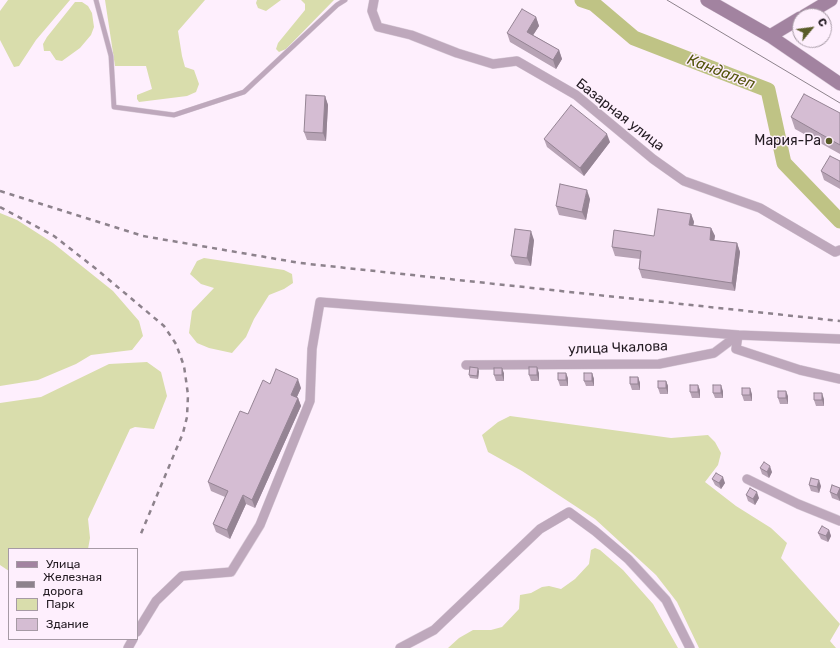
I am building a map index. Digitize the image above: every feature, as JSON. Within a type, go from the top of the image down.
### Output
[{"type":"main road","points":[[707,0],[770,36],[840,84]]},
{"type":"main road","points":[[818,8],[831,0]]},
{"type":"main road","points":[[770,36],[792,23]]},
{"type":"street","name":"Базарная улица","points":[[374,0],[372,11],[378,28],[411,35],[457,53],[493,64],[517,61],[576,95],[653,160],[684,181],[760,208],[835,252],[840,250]]},
{"type":"street","points":[[138,630],[156,601],[182,576],[231,572],[260,525],[310,401],[312,349],[320,302],[738,335],[840,339]]},
{"type":"street","points":[[738,335],[736,349],[800,370],[840,379]]},
{"type":"street","name":"улица Чкалова","points":[[466,365],[659,364],[714,353],[738,335]]},
{"type":"street","points":[[748,479],[798,504],[840,521]]},
{"type":"street","points":[[400,648],[434,630],[540,529],[569,512],[595,531],[628,559],[666,600],[690,648]]},
{"type":"lane","points":[[96,0],[111,56],[114,107],[174,115],[244,92],[337,5],[345,0]]},
{"type":"green space","points":[[8,0],[70,0],[36,40],[19,66],[14,67],[0,40],[0,11]]},
{"type":"green space","points":[[105,0],[205,0],[178,31],[185,67],[194,70],[199,84],[196,92],[187,96],[139,102],[137,95],[152,89],[146,66],[115,66]]},
{"type":"green space","points":[[257,0],[281,0],[266,11],[258,8],[256,3]]},
{"type":"green space","points":[[301,0],[334,0],[286,49],[279,52],[276,49],[278,43],[305,10],[305,4]]},
{"type":"green space","points":[[75,2],[82,2],[88,6],[92,13],[94,27],[91,35],[80,48],[62,61],[56,60],[50,51],[44,51],[43,44]]},
{"type":"green space","points":[[0,213],[17,220],[53,243],[113,291],[139,321],[143,336],[132,350],[91,355],[76,364],[38,380],[0,386]]},
{"type":"green space","points":[[204,258],[284,270],[292,274],[293,283],[284,289],[269,295],[254,319],[246,337],[232,353],[209,348],[197,343],[189,333],[192,311],[214,288],[201,284],[190,274],[197,261]]},
{"type":"green space","points":[[147,362],[161,372],[167,396],[154,429],[135,427],[130,429],[88,519],[90,538],[88,548],[8,548],[8,570],[0,565],[0,403],[41,397],[109,364]]},
{"type":"green space","points":[[510,416],[671,438],[708,435],[715,442],[721,453],[718,465],[705,482],[736,506],[771,528],[787,543],[781,558],[840,624],[830,641],[836,648],[699,648],[677,602],[656,575],[595,519],[522,471],[488,452],[482,435],[498,422]]},
{"type":"green space","points":[[595,548],[600,550],[623,570],[653,604],[678,648],[448,648],[459,638],[473,630],[491,630],[502,627],[519,609],[520,595],[531,593],[542,587],[549,586],[561,589],[575,579],[589,564],[591,550]]},
{"type":"building","points":[[522,9],[536,17],[527,32],[559,50],[553,60],[507,33]]},
{"type":"building","name":"Мария-Ра","points":[[804,94],[840,113],[840,145],[791,117]]},
{"type":"building","points":[[306,95],[325,96],[323,133],[304,132]]},
{"type":"building","points":[[571,105],[607,134],[580,168],[544,139]]},
{"type":"building","points":[[830,156],[840,161],[840,182],[821,171]]},
{"type":"building","points":[[560,184],[587,190],[582,212],[556,206]]},
{"type":"building","points":[[658,209],[691,214],[689,225],[711,228],[710,240],[737,243],[732,283],[639,269],[641,251],[612,247],[614,230],[654,236]]},
{"type":"building","points":[[515,229],[531,231],[527,258],[511,256]]},
{"type":"building","points":[[470,367],[478,368],[477,376],[469,375]]},
{"type":"building","points":[[529,367],[537,367],[537,375],[529,375]]},
{"type":"building","points":[[494,368],[502,368],[502,375],[494,375]]},
{"type":"building","points":[[276,369],[298,379],[291,395],[298,398],[252,500],[243,495],[227,530],[213,524],[228,491],[208,482],[240,411],[248,414],[263,380],[270,384]]},
{"type":"building","points":[[558,373],[566,373],[566,380],[558,380]]},
{"type":"building","points":[[584,373],[592,373],[592,381],[584,381]]},
{"type":"building","points":[[630,377],[638,377],[638,384],[630,384]]},
{"type":"building","points":[[658,381],[666,381],[666,388],[658,388]]},
{"type":"building","points":[[690,385],[698,385],[698,392],[690,392]]},
{"type":"building","points":[[713,385],[721,385],[721,393],[713,393]]},
{"type":"building","points":[[742,388],[750,388],[750,395],[742,395]]},
{"type":"building","points":[[778,391],[786,391],[786,398],[778,398]]},
{"type":"building","points":[[814,393],[822,393],[822,400],[814,400]]},
{"type":"building","points":[[764,462],[770,466],[767,472],[760,468]]},
{"type":"building","points":[[716,473],[723,477],[719,483],[712,479]]},
{"type":"building","points":[[811,478],[819,480],[817,487],[809,485]]},
{"type":"building","points":[[832,485],[840,488],[837,495],[830,492]]},
{"type":"building","points":[[750,488],[757,492],[753,499],[746,495]]},
{"type":"building","points":[[822,526],[829,530],[826,536],[818,533]]},
{"type":"waterway","name":"Кандалеп","points":[[582,0],[594,4],[634,38],[768,90],[784,163],[840,221]]},
{"type":"tram line","points":[[667,0],[840,103]]},
{"type":"railway","points":[[0,191],[143,236],[300,263],[840,321]]},
{"type":"railway","points":[[0,207],[54,236],[164,326],[176,344],[184,366],[188,395],[187,417],[183,433],[140,536]]},
{"type":"place","name":"Мария-Ра","points":[[829,141]]}]
